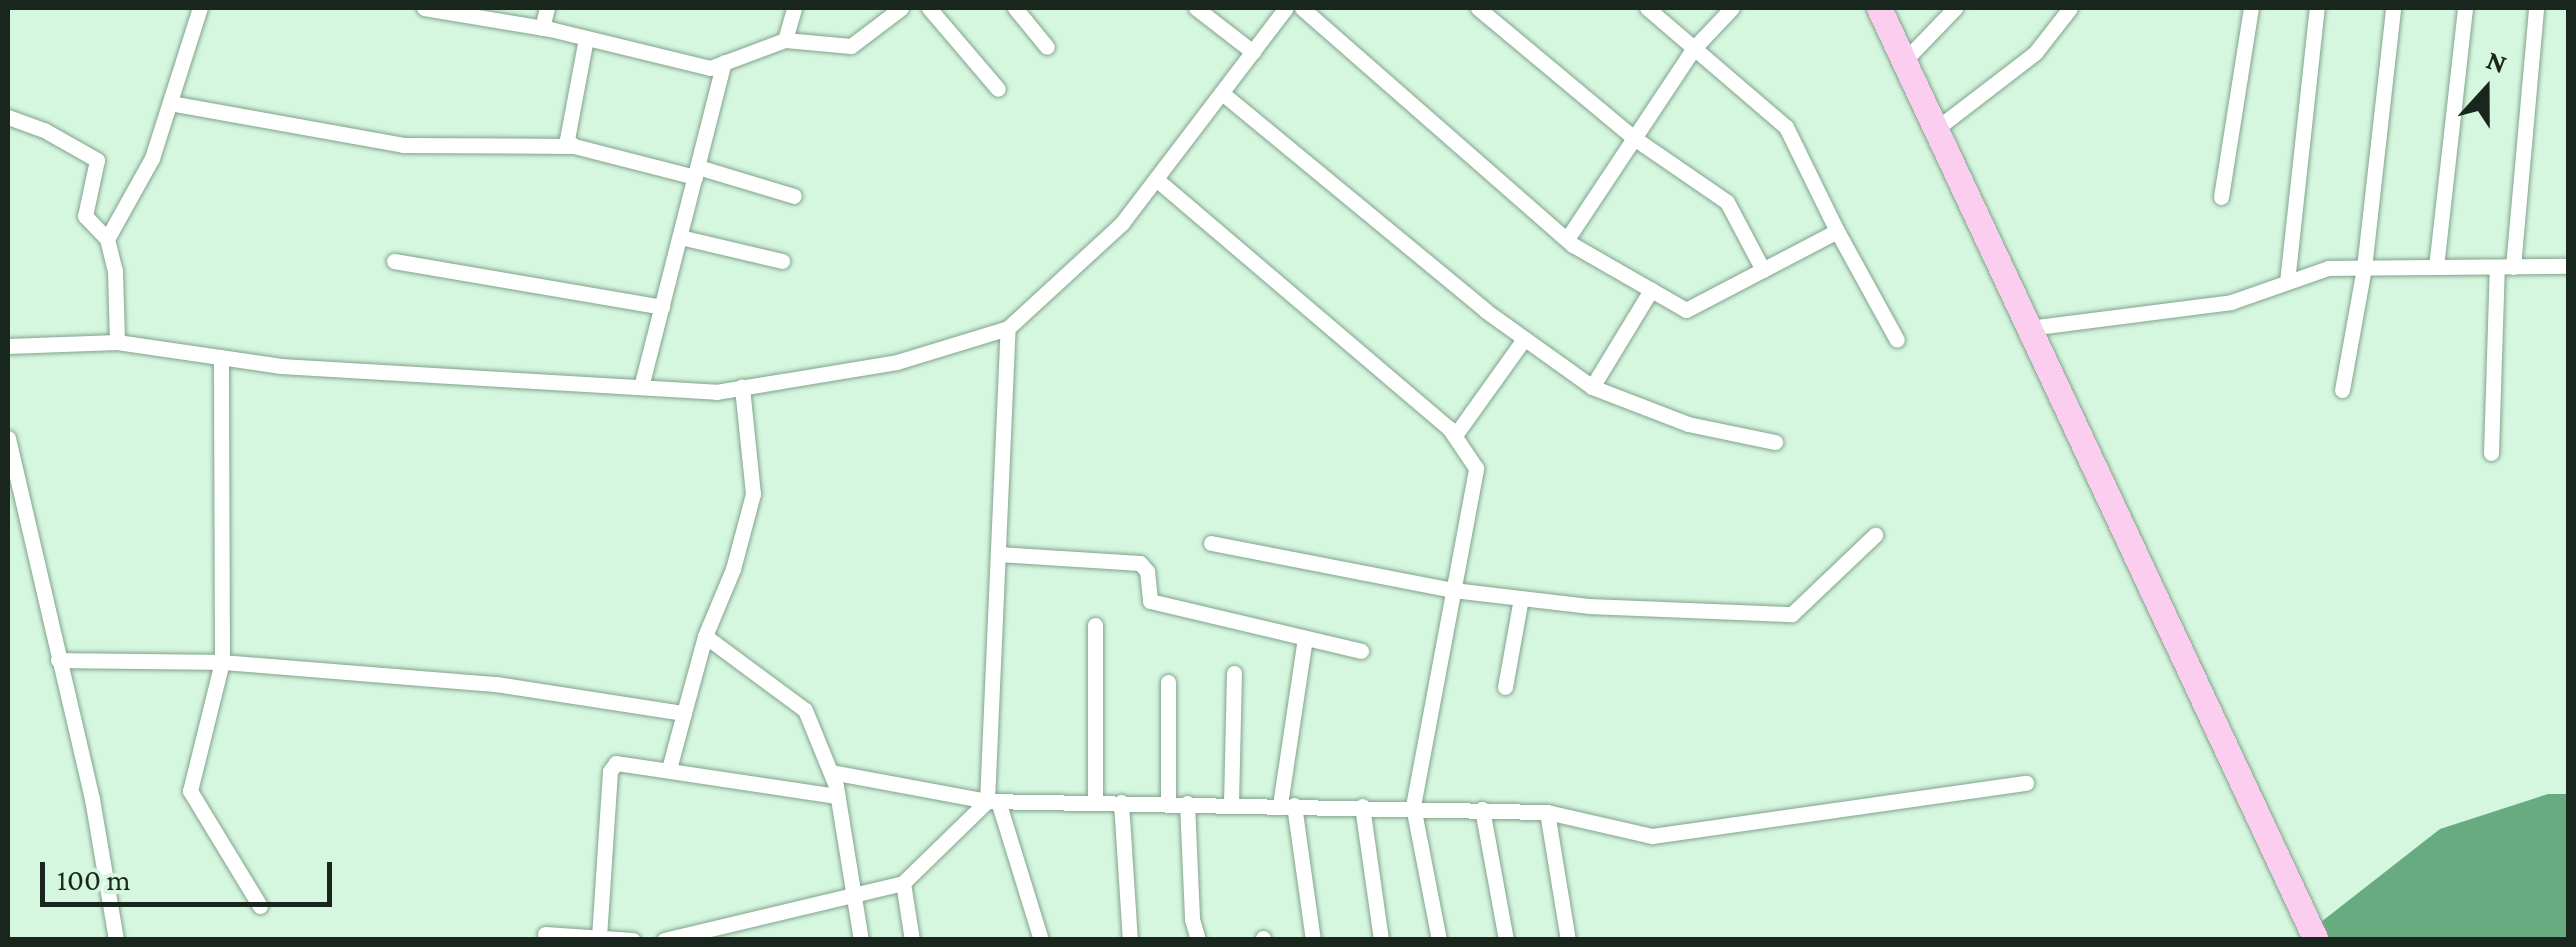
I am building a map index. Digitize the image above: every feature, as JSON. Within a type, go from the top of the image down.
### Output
[{"type":"main road","points":[[1880,8],[2316,940]]},
{"type":"street","points":[[107,238],[152,158],[200,8]]},
{"type":"street","points":[[424,8],[542,28],[710,68],[785,40],[851,46],[901,8]]},
{"type":"street","points":[[542,28],[547,8]]},
{"type":"street","points":[[785,40],[794,8]]},
{"type":"street","points":[[928,8],[998,89]]},
{"type":"street","points":[[1196,8],[1253,52]]},
{"type":"street","points":[[8,346],[117,342],[281,366],[716,392],[897,362],[1008,328],[1122,224],[1286,8]]},
{"type":"street","points":[[1302,8],[1567,238],[1686,310],[1836,231]]},
{"type":"street","points":[[1478,8],[1634,138],[1727,202],[1762,270]]},
{"type":"street","points":[[1647,8],[1786,127],[1836,231],[1897,340]]},
{"type":"street","points":[[1567,238],[1694,48],[1732,8]]},
{"type":"street","points":[[1904,61],[1956,8]]},
{"type":"street","points":[[1936,129],[2035,52],[2070,8]]},
{"type":"street","points":[[2220,197],[2252,8]]},
{"type":"street","points":[[2288,282],[2317,8]]},
{"type":"street","points":[[2342,390],[2364,268],[2393,8]]},
{"type":"street","points":[[2436,267],[2464,8]]},
{"type":"street","points":[[2491,453],[2505,267],[2536,8]]},
{"type":"street","points":[[1021,10],[1047,47]]},
{"type":"street","points":[[574,146],[566,135],[586,38]]},
{"type":"street","points":[[642,387],[724,62]]},
{"type":"street","points":[[1222,92],[1524,339],[1592,387],[1688,424],[1775,442]]},
{"type":"street","points":[[170,102],[403,145],[574,146],[794,196]]},
{"type":"street","points":[[8,117],[44,130],[97,160],[85,216],[107,238],[115,270],[117,342]]},
{"type":"street","points":[[1156,179],[1456,434],[1524,339]]},
{"type":"street","points":[[680,237],[782,261]]},
{"type":"street","points":[[394,261],[662,307]]},
{"type":"street","points":[[2029,328],[2230,302],[2328,268],[2568,266]]},
{"type":"street","points":[[1592,387],[1651,290]]},
{"type":"street","points":[[1008,328],[992,801],[1037,939]]},
{"type":"street","points":[[221,357],[222,662],[190,791],[260,906]]},
{"type":"street","points":[[670,768],[705,636],[733,570],[754,494],[742,388]]},
{"type":"street","points":[[1439,940],[1413,806],[1476,468],[1449,428]]},
{"type":"street","points":[[8,438],[15,508],[92,799],[116,940]]},
{"type":"street","points":[[1212,543],[1453,590],[1590,606],[1792,614],[1875,535]]},
{"type":"street","points":[[998,554],[1140,564],[1147,571],[1150,601],[1361,651]]},
{"type":"street","points":[[1504,686],[1521,598]]},
{"type":"street","points":[[1095,625],[1095,802]]},
{"type":"street","points":[[705,636],[806,710],[838,796],[861,940]]},
{"type":"street","points":[[1305,638],[1287,805],[1313,940]]},
{"type":"street","points":[[58,660],[222,662],[496,684],[684,713]]},
{"type":"street","points":[[1231,804],[1234,674]]},
{"type":"street","points":[[1168,682],[1168,803]]},
{"type":"street","points":[[599,938],[612,766],[620,761],[838,796]]},
{"type":"street","points":[[830,772],[992,801],[1413,806],[1547,812],[1652,836],[2026,783]]},
{"type":"street","points":[[664,940],[903,884],[992,801]]},
{"type":"street","points":[[1121,802],[1130,940]]},
{"type":"street","points":[[1187,803],[1192,919],[1198,940]]},
{"type":"street","points":[[1362,806],[1381,940]]},
{"type":"street","points":[[1482,809],[1506,940]]},
{"type":"street","points":[[1547,812],[1568,940]]},
{"type":"street","points":[[903,884],[912,940]]},
{"type":"street","points":[[545,934],[633,940]]},
{"type":"shaded area","points":[[2548,794],[2568,794],[2568,939],[2298,940],[2440,829]]}]
